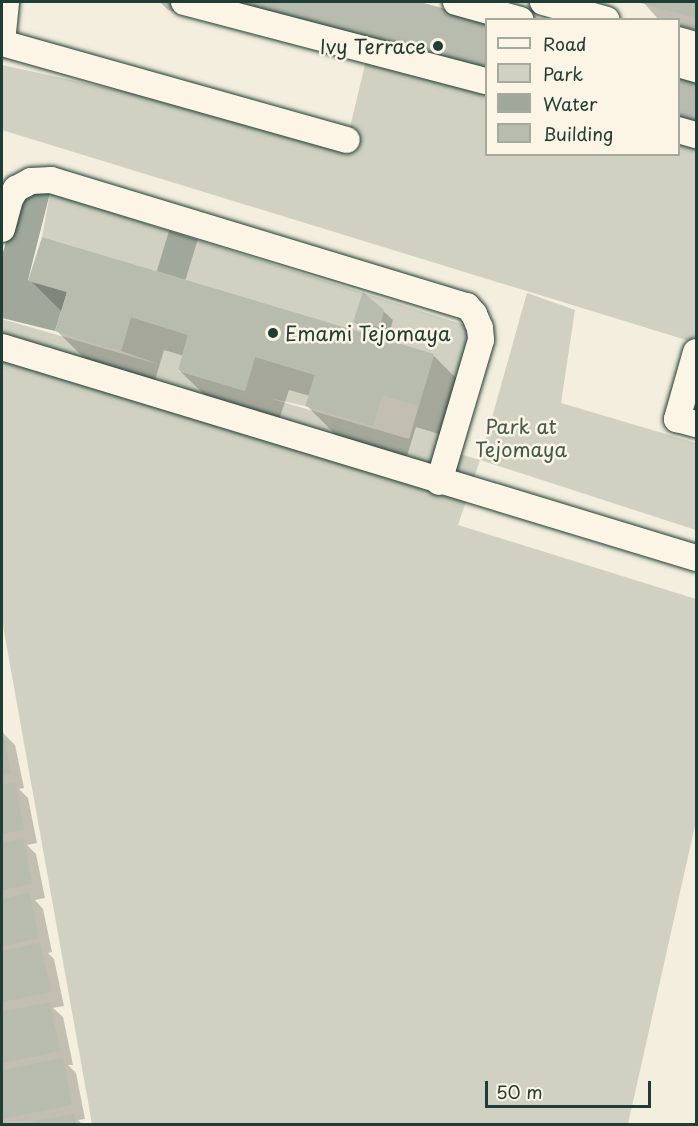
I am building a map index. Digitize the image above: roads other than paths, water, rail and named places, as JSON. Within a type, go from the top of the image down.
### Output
[{"type":"street","points":[[6,2],[2,43],[347,140]]},
{"type":"street","points":[[184,2],[485,81]]},
{"type":"street","points":[[456,2],[513,18]]},
{"type":"street","points":[[543,2],[600,18]]},
{"type":"street","points":[[680,40],[696,45]]},
{"type":"street","points":[[680,65],[696,69]]},
{"type":"street","points":[[680,131],[696,135]]},
{"type":"street","points":[[2,229],[10,199],[16,189],[32,181],[51,180],[467,306],[474,314],[480,328],[481,340],[439,482]]},
{"type":"street","points":[[2,347],[439,482],[696,558]]},
{"type":"street","points":[[696,352],[677,419],[696,424]]},
{"type":"water","points":[[22,186],[50,193],[28,280],[67,292],[55,331],[2,318],[2,256]]},
{"type":"water","points":[[169,231],[198,240],[185,280],[157,271]]},
{"type":"place","name":"Ivy Terrace","points":[[438,46]]},
{"type":"place","name":"Emami Tejomaya","points":[[273,333]]},
{"type":"park label","name":"Park at Tejomaya","points":[[521,438]]}]
